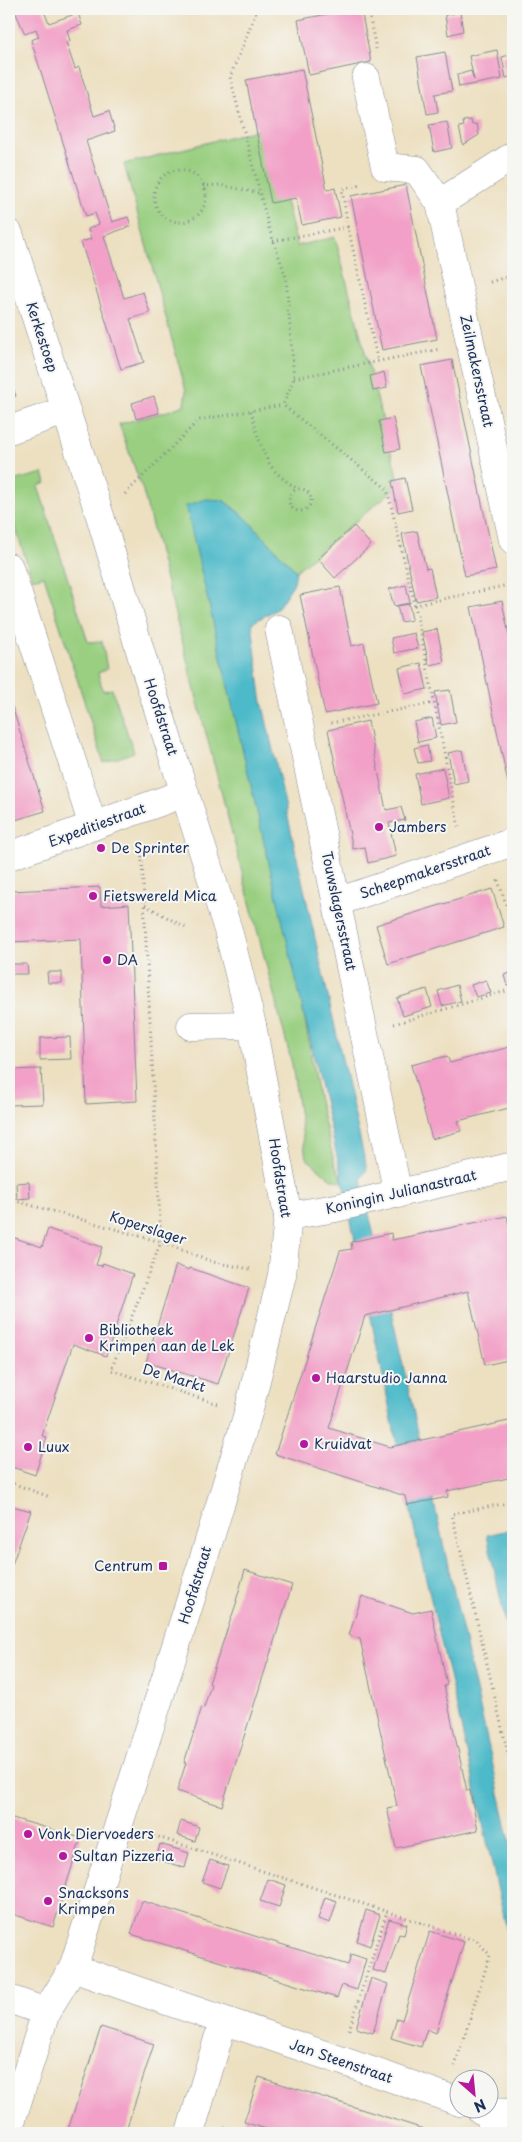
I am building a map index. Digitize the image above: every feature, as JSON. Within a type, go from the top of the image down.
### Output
[{"type":"street","points":[[366,78],[385,167],[417,170],[440,203],[513,156]]},
{"type":"street","name":"Zeilmakersstraat","points":[[440,203],[513,540]]},
{"type":"street","name":"Kerkestoep","points":[[9,234],[65,411]]},
{"type":"street","points":[[9,430],[65,411]]},
{"type":"street","name":"Hoofdstraat","points":[[9,2128],[46,2012],[73,1968],[120,1825],[248,1413],[282,1275],[288,1216],[252,1024],[228,930],[65,411]]},
{"type":"street","points":[[9,567],[93,826]]},
{"type":"street","name":"Touwslagersstraat","points":[[279,629],[364,1033],[386,1197]]},
{"type":"street","name":"Expeditiestraat","points":[[9,856],[186,793]]},
{"type":"street","name":"Scheepmakersstraat","points":[[337,902],[489,850]]},
{"type":"street","points":[[191,1026],[252,1024]]},
{"type":"street","name":"Koningin Julianastraat","points":[[288,1216],[386,1197],[513,1166]]},
{"type":"street","name":"Jan Steenstraat","points":[[73,1968],[223,2022],[340,2059],[450,2098]]},
{"type":"street","points":[[9,1999],[46,2012]]},
{"type":"street","points":[[190,2133],[223,2022]]},
{"type":"path","points":[[264,9],[257,10],[230,78],[273,242],[286,277],[294,378],[283,405]]},
{"type":"path","points":[[378,362],[348,227],[342,188],[387,180],[385,167]]},
{"type":"path","points":[[204,186],[204,203],[195,217],[188,221],[171,221],[158,211],[154,194],[160,179],[175,170],[184,170],[192,174],[204,186],[220,185],[260,193]]},
{"type":"path","points":[[273,242],[348,227]]},
{"type":"path","points":[[294,378],[471,343]]},
{"type":"path","points":[[100,518],[199,420],[283,405],[387,489],[415,606],[434,703],[489,850],[513,926]]},
{"type":"path","points":[[251,411],[258,438],[268,461],[278,474],[298,489],[308,492],[311,499],[307,508],[301,511],[292,507],[290,500],[292,494],[298,489]]},
{"type":"path","points":[[415,606],[513,584]]},
{"type":"path","points":[[300,729],[434,703]]},
{"type":"path","points":[[140,809],[161,1242]]},
{"type":"path","points":[[144,904],[188,929]]},
{"type":"path","points":[[364,1033],[513,989]]},
{"type":"path","name":"Koperslager","points":[[9,1199],[161,1242],[213,1262],[282,1275]]},
{"type":"path","name":"De Markt","points":[[161,1242],[111,1370],[248,1413]]},
{"type":"path","points":[[9,1482],[50,1496]]},
{"type":"path","points":[[513,1502],[452,1514],[513,1775]]},
{"type":"path","points":[[120,1825],[477,1941],[490,1955],[460,2070]]},
{"type":"path","points":[[340,2059],[387,1912]]},
{"type":"green space","points":[[268,127],[297,246],[335,237],[398,479],[398,486],[296,571],[246,518],[223,500],[216,636],[301,998],[318,1096],[335,1165],[343,1182],[331,1179],[306,1158],[292,1064],[143,491],[119,424],[184,405],[186,391],[124,164]]},
{"type":"green space","points":[[43,473],[46,483],[38,486],[88,642],[102,641],[107,669],[98,673],[103,691],[112,689],[134,752],[104,763],[44,576],[32,579],[9,508],[9,482]]},
{"type":"water","points":[[206,499],[223,500],[246,518],[296,571],[294,583],[277,609],[252,623],[261,697],[367,1170],[361,1178],[513,1855],[513,1957],[416,1537],[343,1182],[186,506]]},
{"type":"water","points":[[513,1529],[513,1659],[487,1535]]},
{"type":"building","points":[[14,9],[43,9],[49,23],[78,13],[82,25],[67,30],[70,41],[66,42],[75,69],[79,67],[94,116],[109,111],[115,131],[86,141],[112,222],[128,217],[131,226],[104,236],[124,298],[143,292],[150,313],[130,319],[144,362],[121,369],[81,242],[91,239],[88,229],[99,224],[95,213],[86,216],[31,40],[39,37],[36,29],[25,34]]},
{"type":"building","points":[[351,9],[361,9],[371,62],[309,75],[298,20]]},
{"type":"building","points":[[460,12],[463,31],[448,35],[445,15]]},
{"type":"building","points":[[497,50],[502,79],[459,87],[457,75],[471,71],[474,80],[469,56]]},
{"type":"building","points":[[445,52],[452,91],[435,94],[438,112],[427,114],[417,57]]},
{"type":"building","points":[[513,54],[513,76],[506,78],[502,57]]},
{"type":"building","points":[[302,69],[327,190],[335,188],[341,217],[302,225],[296,198],[271,203],[246,80]]},
{"type":"building","points":[[471,120],[472,125],[477,124],[479,135],[463,145],[459,127],[464,126],[463,121]]},
{"type":"building","points":[[447,122],[452,148],[434,152],[429,125]]},
{"type":"building","points":[[406,185],[437,339],[382,350],[351,196]]},
{"type":"building","points":[[452,360],[496,570],[465,576],[421,366]]},
{"type":"building","points":[[384,372],[387,388],[373,391],[370,376]]},
{"type":"building","points":[[9,377],[16,396],[9,398]]},
{"type":"building","points":[[154,396],[159,413],[136,419],[132,403]]},
{"type":"building","points":[[393,418],[400,449],[386,452],[379,421]]},
{"type":"building","points":[[405,478],[412,509],[398,512],[392,481]]},
{"type":"building","points":[[354,526],[371,545],[335,578],[318,559]]},
{"type":"building","points":[[417,531],[426,569],[430,568],[436,597],[416,601],[402,534]]},
{"type":"building","points":[[406,585],[410,603],[394,606],[389,589]]},
{"type":"building","points":[[340,587],[352,646],[364,643],[377,703],[325,714],[300,595]]},
{"type":"building","points":[[502,601],[513,655],[513,787],[509,788],[471,607]]},
{"type":"building","points":[[409,604],[412,620],[401,622],[397,606]]},
{"type":"building","points":[[437,629],[444,662],[429,665],[422,632]]},
{"type":"building","points":[[414,633],[418,648],[394,653],[391,638]]},
{"type":"building","points":[[421,663],[427,689],[405,694],[399,668]]},
{"type":"building","points":[[450,690],[456,722],[441,725],[435,692]]},
{"type":"building","points":[[9,697],[45,811],[12,821],[9,810]]},
{"type":"building","points":[[432,718],[436,738],[418,742],[414,722]]},
{"type":"building","points":[[368,721],[386,810],[401,807],[405,820],[389,823],[396,856],[368,863],[365,847],[353,849],[328,730]]},
{"type":"building","points":[[427,745],[430,761],[418,763],[414,748]]},
{"type":"building","points":[[462,750],[468,781],[454,784],[448,753]]},
{"type":"building","points":[[443,768],[449,798],[421,804],[415,774]]},
{"type":"building","points":[[100,887],[101,906],[129,904],[137,1101],[86,1104],[81,939],[9,942],[9,891]]},
{"type":"building","points":[[492,889],[504,927],[388,964],[376,925]]},
{"type":"building","points":[[11,964],[27,964],[28,974],[11,974]]},
{"type":"building","points":[[47,972],[62,972],[62,983],[48,983]]},
{"type":"building","points":[[513,972],[513,984],[507,986],[504,975]]},
{"type":"building","points":[[486,980],[491,993],[476,997],[471,985]]},
{"type":"building","points":[[457,985],[461,1001],[442,1006],[438,991]]},
{"type":"building","points":[[427,989],[432,1007],[403,1016],[397,998]]},
{"type":"building","points":[[70,1037],[71,1059],[40,1060],[40,1038]]},
{"type":"building","points":[[513,1046],[513,1107],[458,1121],[461,1131],[432,1139],[411,1065],[447,1056],[450,1063]]},
{"type":"building","points":[[41,1069],[43,1104],[9,1105],[9,1070]]},
{"type":"building","points":[[29,1182],[30,1198],[17,1199],[16,1183]]},
{"type":"building","points":[[507,1216],[513,1245],[513,1359],[485,1365],[468,1291],[365,1316],[329,1428],[390,1447],[513,1420],[513,1477],[447,1491],[448,1497],[407,1505],[405,1496],[275,1454],[340,1251],[352,1249],[351,1242],[391,1233],[392,1240]]},
{"type":"building","points":[[48,1229],[102,1247],[96,1265],[102,1266],[103,1263],[133,1274],[106,1356],[73,1344],[42,1436],[47,1437],[35,1475],[9,1466],[9,1236],[42,1247]]},
{"type":"building","points":[[176,1265],[249,1288],[218,1384],[146,1362]]},
{"type":"building","points":[[9,1505],[31,1511],[9,1573]]},
{"type":"building","points":[[245,1570],[292,1585],[222,1806],[177,1791],[186,1763],[184,1763],[202,1707],[204,1708],[211,1684],[209,1683],[237,1601]]},
{"type":"building","points":[[362,1596],[413,1613],[431,1609],[447,1685],[444,1686],[467,1791],[470,1790],[478,1830],[396,1848],[387,1808],[397,1806],[360,1639],[349,1635]]},
{"type":"building","points":[[9,1817],[81,1838],[53,1927],[9,1913]]},
{"type":"building","points":[[181,1821],[199,1827],[195,1841],[177,1835]]},
{"type":"building","points":[[160,1844],[189,1853],[185,1868],[156,1859]]},
{"type":"building","points":[[210,1860],[228,1866],[220,1888],[202,1882]]},
{"type":"building","points":[[268,1879],[286,1885],[279,1907],[260,1901]]},
{"type":"building","points":[[325,1897],[337,1901],[330,1923],[318,1919]]},
{"type":"building","points":[[142,1901],[348,1965],[351,1954],[366,1959],[357,1990],[342,1985],[337,1998],[131,1934]]},
{"type":"building","points":[[366,1910],[380,1915],[370,1946],[357,1941]]},
{"type":"building","points":[[389,1919],[407,1924],[404,1935],[399,1934],[386,1974],[373,1970]]},
{"type":"building","points":[[430,1931],[464,1942],[436,2033],[427,2029],[421,2047],[391,2038],[397,2018],[402,2020]]},
{"type":"building","points":[[371,1978],[388,1984],[373,2033],[356,2028]]},
{"type":"building","points":[[101,2027],[154,2044],[125,2133],[67,2133]]},
{"type":"building","points":[[259,2077],[436,2133],[279,2133],[244,2122]]},
{"type":"place","name":"Jambers","points":[[379,827]]},
{"type":"place","name":"De Sprinter","points":[[101,848]]},
{"type":"place","name":"Fietswereld Mica","points":[[93,896]]},
{"type":"place","name":"DA","points":[[107,960]]},
{"type":"place","name":"Bibliotheek Krimpen aan de Lek","points":[[89,1338]]},
{"type":"place","name":"Haarstudio Janna","points":[[316,1378]]},
{"type":"place","name":"Kruidvat","points":[[304,1444]]},
{"type":"place","name":"Luux","points":[[28,1447]]},
{"type":"place","name":"Centrum","points":[[163,1566]]},
{"type":"place","name":"Vonk Diervoeders","points":[[28,1834]]},
{"type":"place","name":"Sultan Pizzeria","points":[[63,1856]]},
{"type":"place","name":"Snacksons Krimpen","points":[[48,1901]]}]
